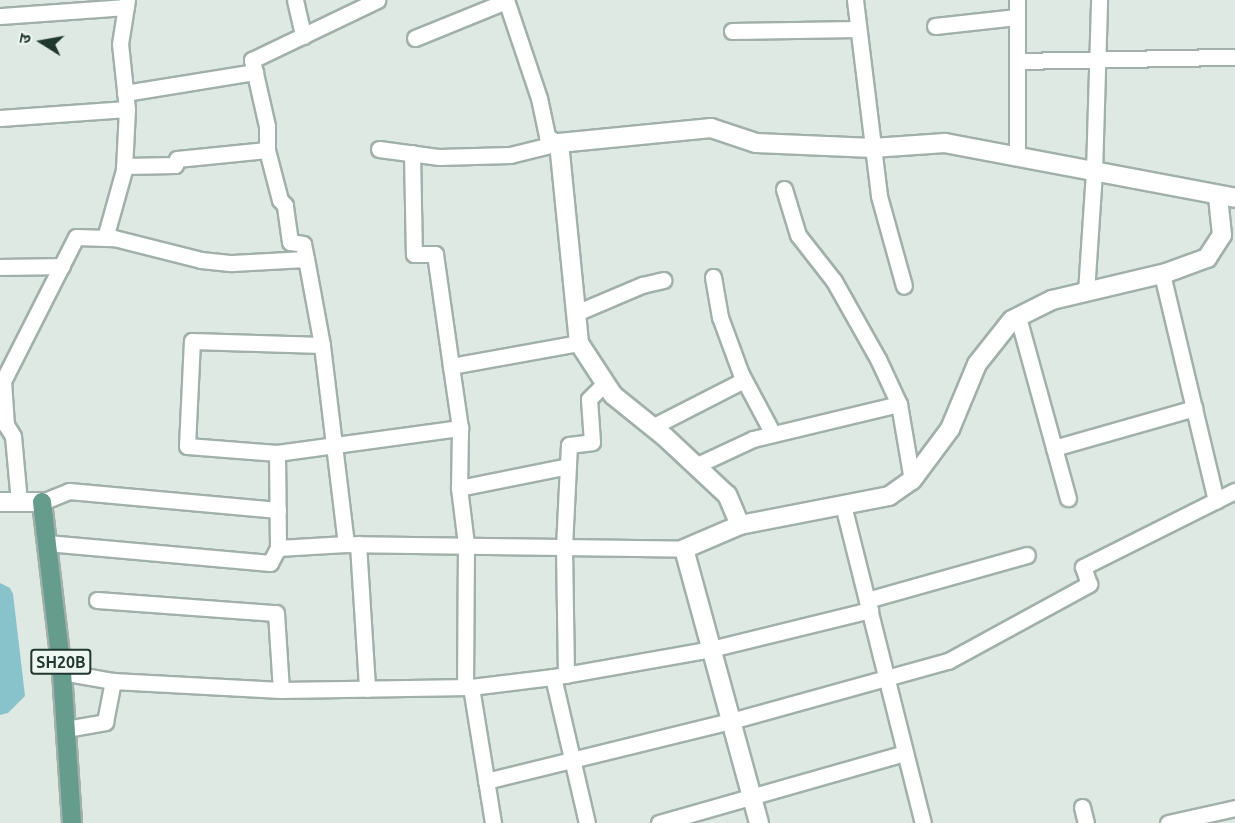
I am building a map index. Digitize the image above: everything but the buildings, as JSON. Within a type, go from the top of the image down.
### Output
[{"type":"main road","name":"SH20B","points":[[42,502],[62,672],[72,823]]},
{"type":"street","points":[[295,0],[303,36]]},
{"type":"street","points":[[367,689],[352,544],[332,444],[322,345],[303,244],[290,242],[285,205],[280,200],[267,150],[267,126],[252,60],[377,0]]},
{"type":"street","points":[[855,0],[879,196],[904,286]]},
{"type":"street","points":[[1017,0],[1017,157]]},
{"type":"street","points":[[1086,292],[1094,172],[1099,0]]},
{"type":"street","points":[[416,38],[506,1],[539,98],[547,137],[559,143]]},
{"type":"street","points":[[0,16],[127,4],[120,44],[127,110],[124,166],[105,238]]},
{"type":"street","points":[[935,26],[1017,16]]},
{"type":"street","points":[[732,31],[858,29]]},
{"type":"street","points":[[1017,61],[1235,57]]},
{"type":"street","points":[[125,93],[255,72]]},
{"type":"street","points":[[0,118],[127,110]]},
{"type":"street","points":[[279,548],[352,544],[466,544],[684,549],[740,525],[889,496],[912,480],[950,429],[977,364],[1012,320],[1052,300],[1162,274],[1207,258],[1222,235],[1227,197],[945,143],[873,148],[756,143],[711,128],[559,143],[510,155],[439,157],[379,149]]},
{"type":"street","points":[[559,143],[579,343],[613,395],[652,427],[726,495],[740,525]]},
{"type":"street","points":[[124,166],[176,165],[177,159],[267,150]]},
{"type":"street","points":[[412,153],[414,254],[435,254],[460,428],[459,488],[466,544],[468,687],[493,823]]},
{"type":"street","points":[[784,189],[798,235],[834,281],[878,358],[899,404],[912,480]]},
{"type":"street","points":[[19,502],[14,436],[6,425],[2,381],[76,237],[105,238],[201,260],[232,263],[306,259]]},
{"type":"street","points":[[0,267],[62,266]]},
{"type":"street","points":[[1162,274],[1216,501]]},
{"type":"street","points":[[713,277],[720,317],[744,380],[773,434]]},
{"type":"street","points":[[576,313],[642,285],[663,280]]},
{"type":"street","points":[[1018,317],[1068,498]]},
{"type":"street","points":[[322,345],[192,341],[187,446],[277,453],[460,428]]},
{"type":"street","points":[[451,366],[579,343]]},
{"type":"street","points":[[652,427],[744,380]]},
{"type":"street","points":[[587,823],[573,760],[560,676],[564,546],[569,445],[592,442],[589,399],[605,383]]},
{"type":"street","points":[[695,466],[753,439],[899,404]]},
{"type":"street","points":[[1054,448],[1194,408]]},
{"type":"street","points":[[47,543],[270,563],[279,548],[277,453]]},
{"type":"street","points":[[459,488],[568,466]]},
{"type":"street","points":[[0,502],[42,502],[69,491],[278,510]]},
{"type":"street","points":[[486,781],[731,721],[887,679],[958,656],[1089,584],[1083,567],[1235,491]]},
{"type":"street","points":[[843,505],[923,823]]},
{"type":"street","points":[[684,549],[759,823]]},
{"type":"street","points":[[62,672],[113,681],[281,690],[468,687],[560,676],[711,650],[869,605],[1027,555]]},
{"type":"street","points":[[97,600],[276,614],[281,690]]},
{"type":"street","points":[[66,729],[105,722],[113,681]]},
{"type":"street","points":[[659,823],[905,753]]},
{"type":"street","points":[[1082,807],[1086,823]]},
{"type":"street","points":[[1168,823],[1235,808]]},
{"type":"water","points":[[0,583],[10,588],[13,594],[25,696],[8,713],[0,715]]}]
